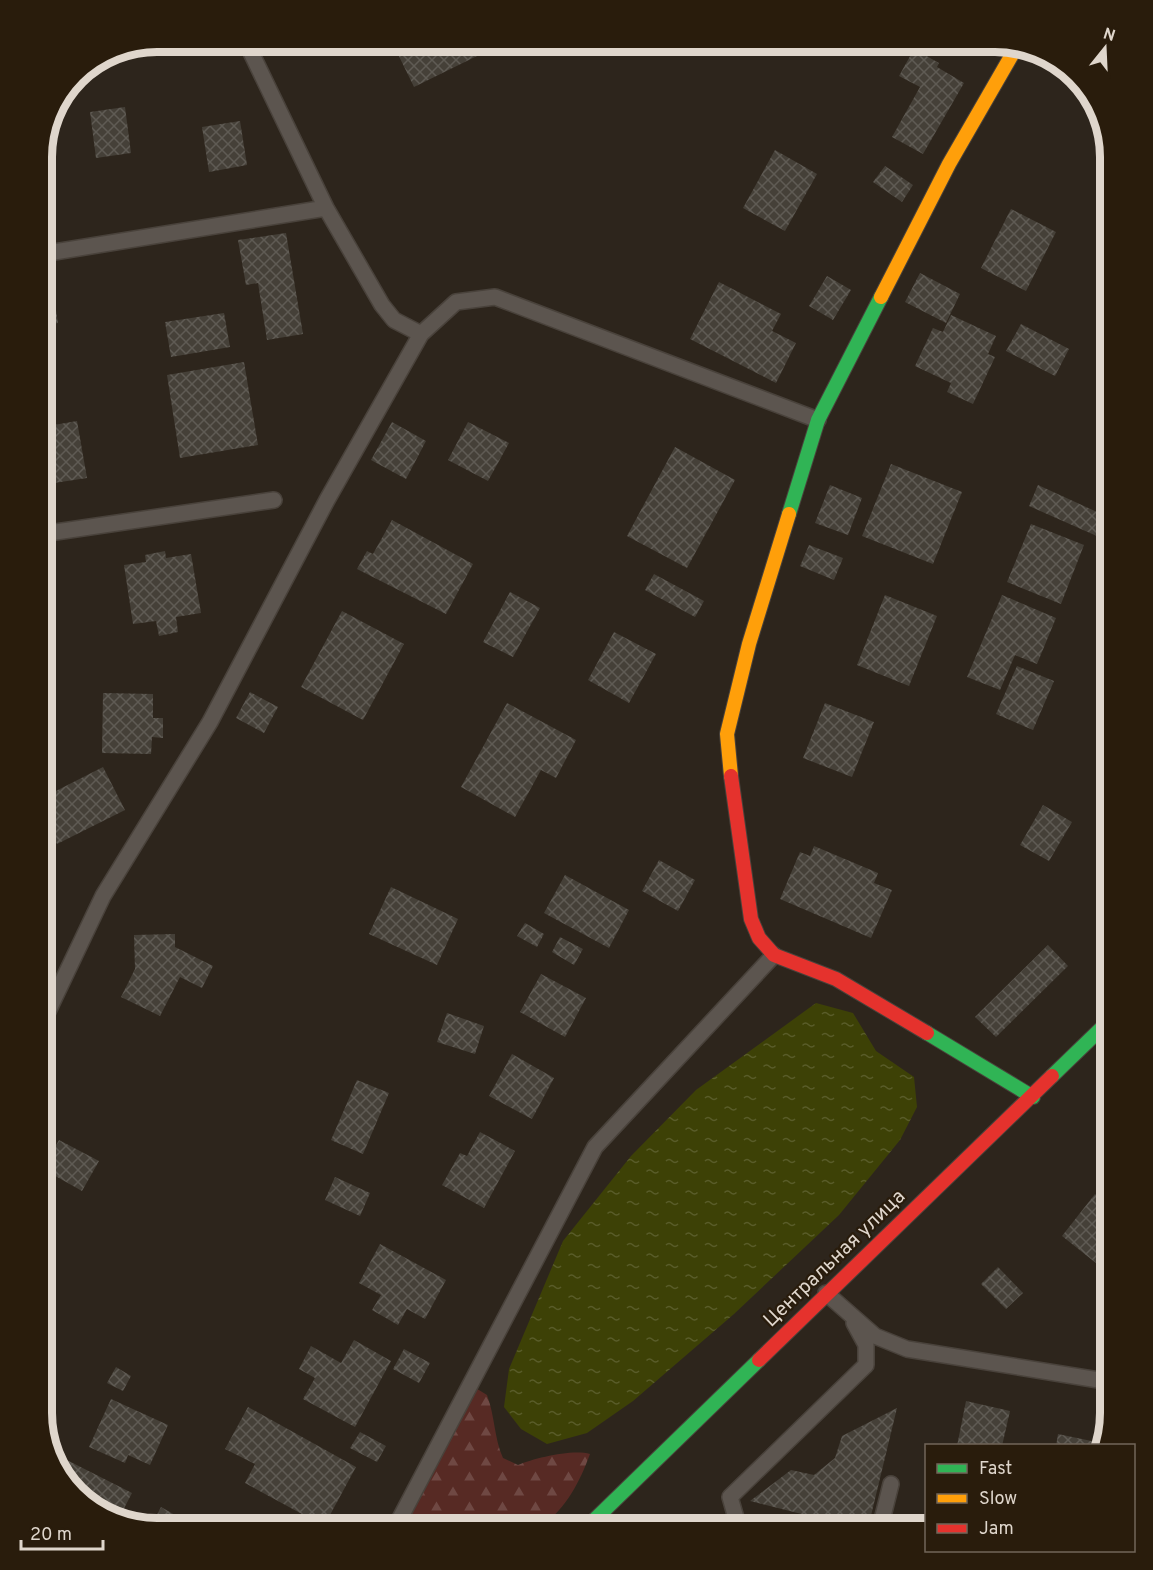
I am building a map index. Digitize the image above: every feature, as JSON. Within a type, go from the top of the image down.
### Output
[{"type":"street","points":[[1012,54],[949,164],[818,420],[749,644],[727,734],[751,919],[759,938],[774,955],[836,979],[1033,1097]]},
{"type":"street","name":"Центральная улица","points":[[596,1518],[1100,1030]]},
{"type":"lane","points":[[251,52],[326,208],[382,305],[394,320],[421,334]]},
{"type":"lane","points":[[53,252],[326,208]]},
{"type":"lane","points":[[52,1002],[103,896],[210,722],[327,500],[421,334],[456,302],[495,297],[818,420]]},
{"type":"lane","points":[[53,532],[274,500]]},
{"type":"lane","points":[[401,1517],[595,1148],[774,955]]},
{"type":"lane","points":[[826,1293],[875,1336],[907,1349],[1100,1380]]},
{"type":"lane","points":[[736,1518],[730,1497],[866,1365],[866,1345],[852,1317]]},
{"type":"lane","points":[[883,1518],[891,1484]]},
{"type":"lane","points":[[616,1518],[627,1487]]},
{"type":"green space","points":[[474,1387],[487,1395],[503,1458],[518,1465],[564,1453],[590,1454],[571,1495],[552,1517],[408,1517]]},
{"type":"water","points":[[816,1003],[853,1013],[876,1051],[914,1077],[917,1107],[900,1140],[839,1215],[734,1314],[633,1401],[587,1433],[547,1444],[521,1429],[504,1407],[509,1369],[563,1241],[631,1156],[696,1090]]},
{"type":"building","points":[[397,52],[475,52],[477,56],[414,87]]},
{"type":"building","points":[[912,53],[921,53],[939,63],[937,67],[964,83],[923,154],[892,137],[920,87],[899,76]]},
{"type":"building","points":[[125,107],[131,153],[96,158],[90,112]]},
{"type":"building","points":[[240,121],[247,165],[209,172],[202,127]]},
{"type":"building","points":[[775,150],[817,174],[785,231],[743,208]]},
{"type":"building","points":[[885,166],[913,185],[902,202],[873,182]]},
{"type":"building","points":[[1011,209],[1056,232],[1026,291],[981,268]]},
{"type":"building","points":[[286,233],[303,334],[267,340],[258,283],[246,285],[238,240]]},
{"type":"building","points":[[920,273],[960,294],[946,323],[905,302]]},
{"type":"building","points":[[827,276],[851,290],[833,320],[809,306]]},
{"type":"building","points":[[719,282],[781,314],[772,331],[796,343],[776,383],[690,339]]},
{"type":"building","points":[[53,291],[58,323],[53,324]]},
{"type":"building","points":[[224,313],[230,347],[171,357],[165,322]]},
{"type":"building","points":[[951,315],[996,336],[988,354],[995,357],[973,404],[947,392],[951,383],[915,366],[933,328],[943,332]]},
{"type":"building","points":[[1021,324],[1069,349],[1055,376],[1006,351]]},
{"type":"building","points":[[244,362],[258,445],[180,458],[167,375]]},
{"type":"building","points":[[77,421],[87,478],[54,483],[53,425]]},
{"type":"building","points":[[392,422],[426,441],[406,479],[371,460]]},
{"type":"building","points":[[468,422],[509,443],[488,481],[448,460]]},
{"type":"building","points":[[675,447],[735,480],[687,568],[627,536]]},
{"type":"building","points":[[891,464],[962,492],[933,564],[862,536]]},
{"type":"building","points":[[830,485],[862,498],[848,535],[815,523]]},
{"type":"building","points":[[1038,485],[1100,513],[1100,535],[1099,537],[1029,506]]},
{"type":"building","points":[[392,520],[473,564],[446,614],[357,569],[367,551],[373,554]]},
{"type":"building","points":[[1031,524],[1084,545],[1061,604],[1007,582]]},
{"type":"building","points":[[809,545],[843,558],[834,580],[800,566]]},
{"type":"building","points":[[165,551],[166,558],[191,554],[201,613],[176,617],[178,632],[159,636],[156,621],[133,624],[124,565],[146,562],[145,555]]},
{"type":"building","points":[[654,574],[704,601],[695,617],[645,590]]},
{"type":"building","points":[[510,592],[540,608],[513,657],[483,642]]},
{"type":"building","points":[[885,595],[937,616],[909,686],[857,665]]},
{"type":"building","points":[[1002,595],[1056,618],[1037,664],[1015,655],[1000,690],[967,677]]},
{"type":"building","points":[[342,611],[404,644],[363,720],[301,687]]},
{"type":"building","points":[[614,632],[656,654],[629,703],[588,680]]},
{"type":"building","points":[[1017,666],[1054,681],[1033,730],[996,714]]},
{"type":"building","points":[[250,692],[278,707],[264,733],[236,718]]},
{"type":"building","points":[[103,693],[153,694],[153,718],[163,718],[163,738],[152,737],[151,754],[102,753]]},
{"type":"building","points":[[507,703],[576,740],[556,778],[541,770],[515,817],[461,787]]},
{"type":"building","points":[[825,703],[874,722],[852,777],[803,758]]},
{"type":"building","points":[[103,767],[125,810],[57,844],[52,835],[52,793]]},
{"type":"building","points":[[1043,805],[1072,822],[1049,861],[1020,845]]},
{"type":"building","points":[[814,846],[878,873],[874,883],[892,890],[871,938],[780,899],[800,852],[810,856]]},
{"type":"building","points":[[659,860],[695,880],[678,911],[642,891]]},
{"type":"building","points":[[565,875],[629,910],[609,948],[544,913]]},
{"type":"building","points":[[391,887],[458,919],[437,965],[369,934]]},
{"type":"building","points":[[525,923],[544,934],[537,947],[517,936]]},
{"type":"building","points":[[175,934],[175,947],[213,966],[202,988],[180,977],[160,1016],[121,997],[135,969],[134,935]]},
{"type":"building","points":[[560,937],[583,949],[574,965],[552,952]]},
{"type":"building","points":[[1048,945],[1068,966],[996,1037],[975,1017]]},
{"type":"building","points":[[541,974],[586,998],[565,1037],[520,1012]]},
{"type":"building","points":[[447,1013],[484,1026],[475,1054],[437,1042]]},
{"type":"building","points":[[512,1054],[554,1078],[532,1119],[489,1096]]},
{"type":"building","points":[[357,1080],[389,1093],[363,1154],[331,1140]]},
{"type":"building","points":[[480,1132],[515,1151],[484,1208],[442,1185],[460,1153],[467,1156]]},
{"type":"building","points":[[59,1140],[99,1161],[82,1191],[52,1174],[52,1152]]},
{"type":"building","points":[[335,1177],[370,1193],[360,1216],[325,1200]]},
{"type":"building","points":[[1095,1194],[1100,1198],[1100,1266],[1062,1236]]},
{"type":"building","points":[[380,1244],[446,1280],[425,1319],[407,1309],[398,1325],[372,1310],[381,1295],[359,1283]]},
{"type":"building","points":[[998,1267],[1023,1293],[1006,1309],[981,1284]]},
{"type":"building","points":[[354,1340],[391,1361],[355,1427],[303,1399],[315,1378],[299,1369],[311,1346],[341,1363]]},
{"type":"building","points":[[404,1349],[430,1363],[419,1383],[393,1369]]},
{"type":"building","points":[[116,1367],[131,1376],[123,1391],[107,1383]]},
{"type":"building","points":[[111,1399],[168,1425],[150,1465],[128,1455],[125,1463],[89,1447]]},
{"type":"building","points":[[966,1401],[1010,1411],[1002,1444],[957,1444]]},
{"type":"building","points":[[248,1407],[356,1467],[329,1517],[308,1517],[245,1483],[255,1464],[225,1449]]},
{"type":"building","points":[[897,1408],[870,1518],[817,1518],[750,1501],[791,1470],[814,1475],[835,1458],[842,1436]]},
{"type":"building","points":[[360,1432],[386,1446],[377,1462],[350,1448]]},
{"type":"building","points":[[1058,1434],[1096,1442],[1096,1444],[1056,1444]]},
{"type":"building","points":[[63,1458],[132,1493],[122,1512],[117,1510],[83,1487]]},
{"type":"building","points":[[161,1507],[179,1517],[156,1517]]},
{"type":"traffic: fast","points":[[789,514],[818,420],[881,297]]},
{"type":"traffic: fast","points":[[1052,1076],[1100,1030]]},
{"type":"traffic: fast","points":[[927,1033],[1033,1097]]},
{"type":"traffic: fast","points":[[597,1518],[759,1360]]},
{"type":"traffic: slow","points":[[881,297],[949,164],[1012,54]]},
{"type":"traffic: slow","points":[[731,776],[727,734],[749,644],[789,514]]},
{"type":"traffic: jam","points":[[731,776],[751,919],[759,938],[774,955],[836,979],[927,1033]]},
{"type":"traffic: jam","points":[[759,1360],[1052,1076]]}]
